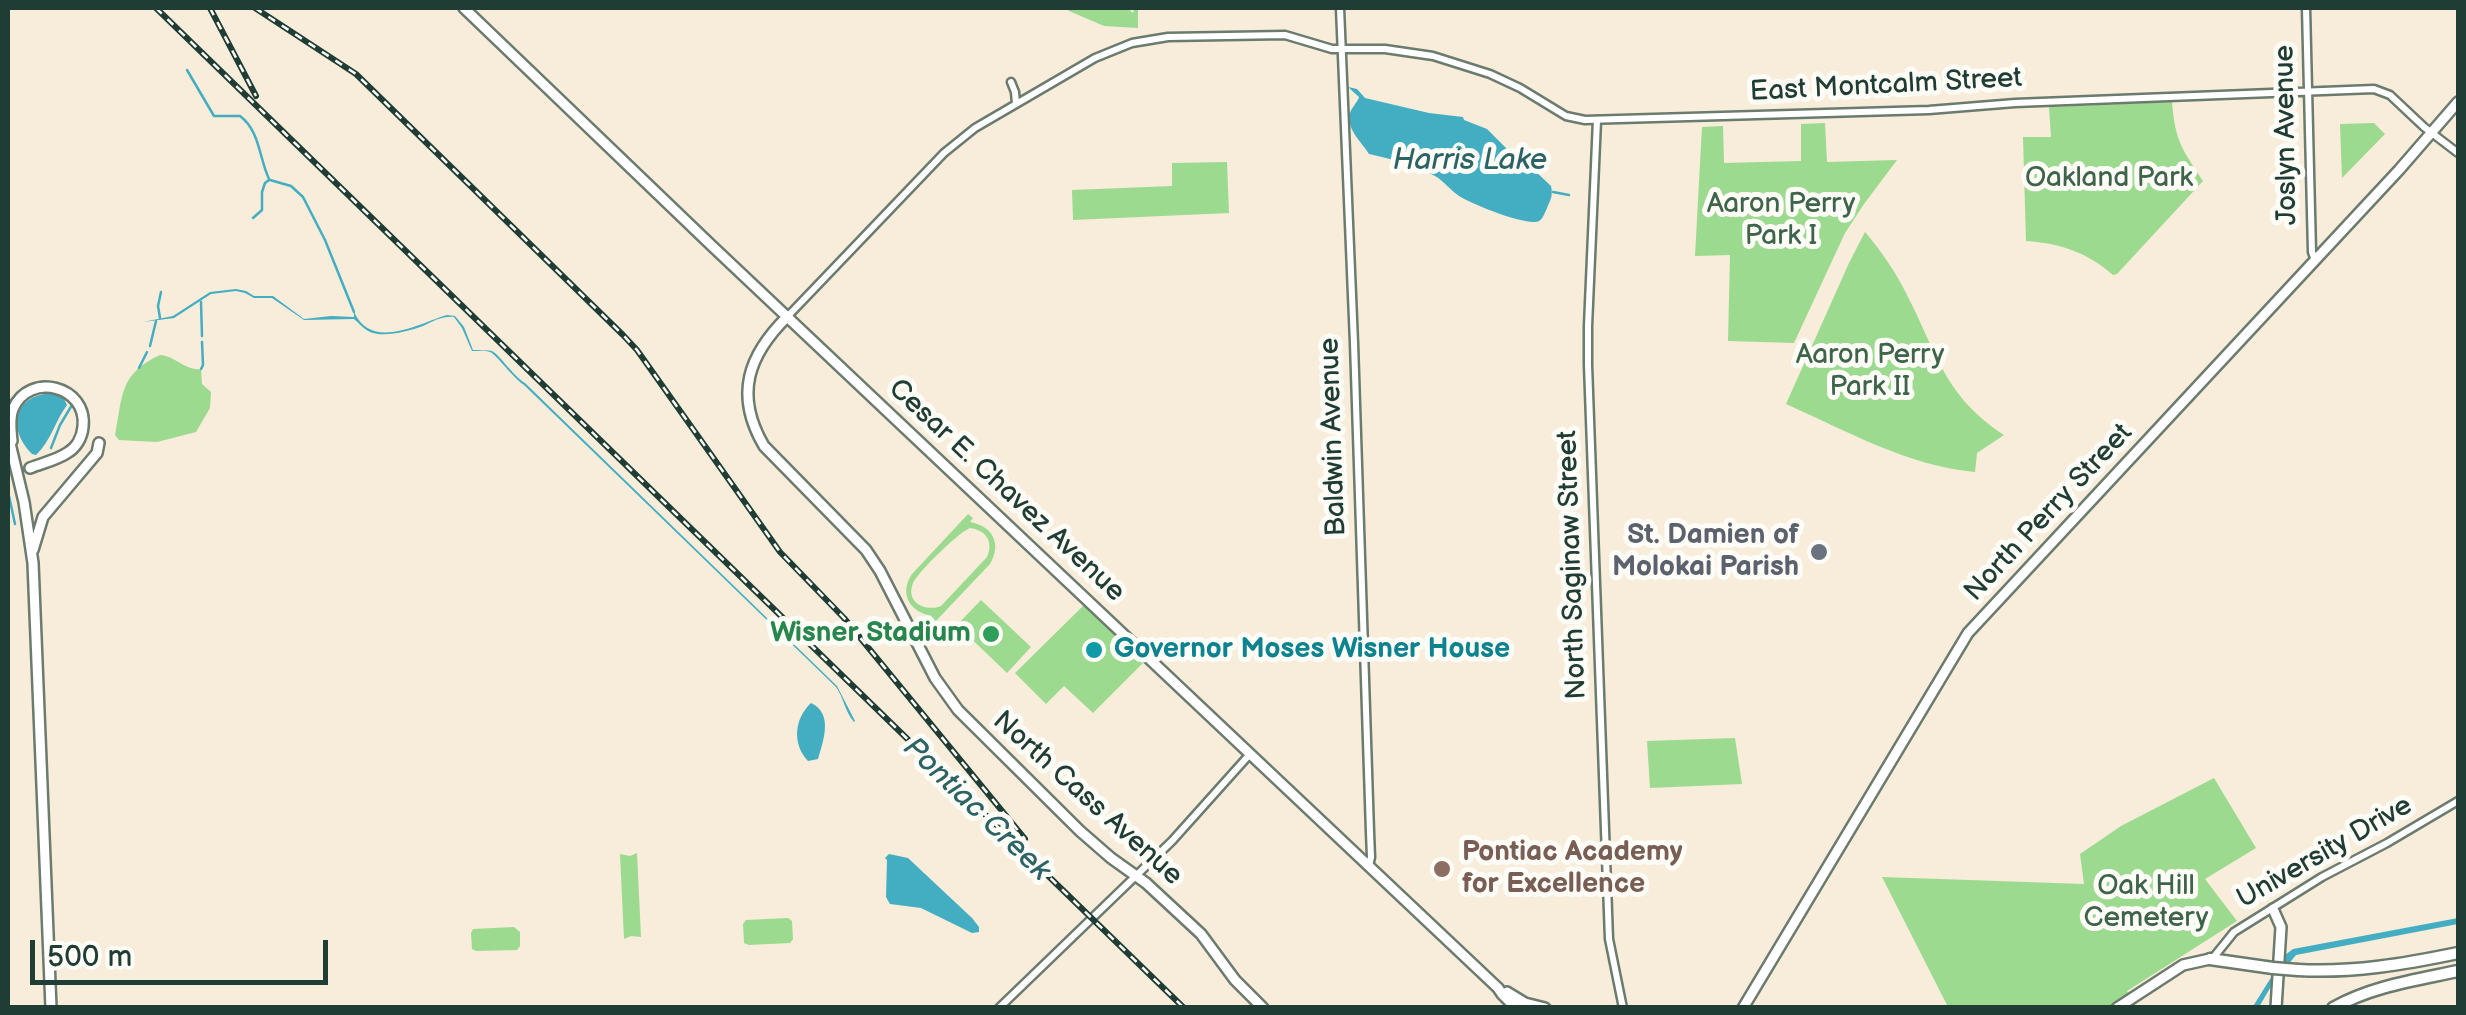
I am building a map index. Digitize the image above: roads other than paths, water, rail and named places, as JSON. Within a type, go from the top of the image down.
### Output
[{"type":"highway","points":[[2210,959],[2336,972],[2458,953]]},
{"type":"highway","points":[[2333,1008],[2380,988],[2458,971]]},
{"type":"main road","name":"Cesar E. Chavez Avenue","points":[[464,8],[1516,1008]]},
{"type":"main road","name":"Baldwin Avenue","points":[[1340,8],[1370,800],[1368,866]]},
{"type":"main road","name":"Joslyn Avenue","points":[[2306,8],[2315,260]]},
{"type":"main road","name":"East Montcalm Street","points":[[788,316],[951,145],[1106,52],[1152,38],[1284,35],[1324,47],[1385,49],[1448,60],[1504,80],[1568,118],[1597,120],[1944,110],[2001,104],[2371,89],[2384,91],[2458,153]]},
{"type":"main road","points":[[1011,82],[1016,104]]},
{"type":"main road","name":"North Perry Street","points":[[1742,1008],[1968,633],[2458,102]]},
{"type":"main road","name":"North Saginaw Street","points":[[1597,120],[1588,365],[1608,939],[1623,1008]]},
{"type":"main road","name":"North Cass Avenue","points":[[788,316],[762,346],[750,378],[749,408],[764,446],[866,550],[935,678],[958,710],[1080,831],[1201,934],[1235,980],[1263,1008]]},
{"type":"main road","points":[[30,468],[65,455],[78,442],[83,416],[71,395],[61,389],[49,386],[32,390],[15,406],[11,418],[12,472],[32,553],[51,1008]]},
{"type":"main road","points":[[8,435],[13,454]]},
{"type":"main road","points":[[32,553],[44,517],[97,452],[99,443]]},
{"type":"main road","points":[[999,1008],[1172,841],[1250,754]]},
{"type":"main road","name":"University Drive","points":[[2118,1008],[2183,965],[2210,959],[2234,932],[2458,801]]},
{"type":"main road","points":[[2272,909],[2281,927],[2276,1008]]},
{"type":"main road","points":[[1498,988],[1524,1003],[1545,1008]]},
{"type":"water","name":"Harris Lake","points":[[1348,87],[1357,89],[1365,98],[1463,117],[1487,129],[1551,186],[1543,217],[1539,221],[1523,221],[1474,204],[1427,172],[1369,154],[1350,125],[1350,113],[1359,97]]},
{"type":"water","points":[[236,289],[254,296],[273,296],[304,319],[354,317],[354,312],[362,324],[383,332],[455,316],[473,350],[490,351],[495,353],[837,686],[855,721],[836,687],[515,377],[497,357],[488,351],[472,351],[454,317],[405,331],[379,334],[367,331],[354,319],[304,320],[272,298],[254,298],[236,291],[211,294],[174,318],[143,322],[173,316],[210,292]]},
{"type":"water","points":[[51,393],[63,397],[67,405],[45,444],[36,455],[32,454],[19,434],[18,415],[28,400]]},
{"type":"water","points":[[811,703],[822,713],[825,727],[818,759],[808,761],[799,747],[797,732],[801,716]]},
{"type":"water","points":[[889,854],[908,858],[972,918],[979,932],[972,933],[921,908],[890,904],[886,897],[885,858]]},
{"type":"water","points":[[2458,918],[2458,924],[2296,955],[2259,1007],[2252,1008],[2285,955],[2293,949]]},
{"type":"waterway","points":[[187,70],[214,116],[240,116],[247,122],[269,179]]},
{"type":"waterway","points":[[253,218],[262,210],[262,192],[269,180]]},
{"type":"waterway","points":[[270,180],[291,186],[303,197],[354,312]]},
{"type":"waterway","points":[[1553,192],[1569,195]]},
{"type":"waterway","points":[[160,318],[161,292]]},
{"type":"waterway","points":[[201,302],[202,336]]},
{"type":"waterway","points":[[150,346],[156,321]]},
{"type":"waterway","points":[[201,369],[202,342]]},
{"type":"waterway","points":[[139,368],[147,352]]},
{"type":"waterway","points":[[51,448],[72,405]]},
{"type":"waterway","points":[[9,496],[15,524]]},
{"type":"railway","points":[[156,8],[1184,1008]]},
{"type":"railway","points":[[210,8],[256,96]]},
{"type":"railway","points":[[255,8],[356,74],[637,350],[780,552],[844,618],[1025,839]]},
{"type":"place","name":"St. Damien of Molokai Parish","points":[[1819,552]]},
{"type":"place","name":"Wisner Stadium","points":[[991,634]]},
{"type":"place","name":"Governor Moses Wisner House","points":[[1094,650]]},
{"type":"place","name":"Pontiac Academy for Excellence","points":[[1442,869]]},
{"type":"park label","name":"Oakland Park","points":[[2109,179]]},
{"type":"park label","name":"Aaron Perry Park I","points":[[1781,221]]},
{"type":"park label","name":"Aaron Perry Park II","points":[[1870,372]]},
{"type":"park label","name":"Oak Hill Cemetery","points":[[2146,903]]},
{"type":"water label","name":"Pontiac Creek","points":[[976,810]]}]
